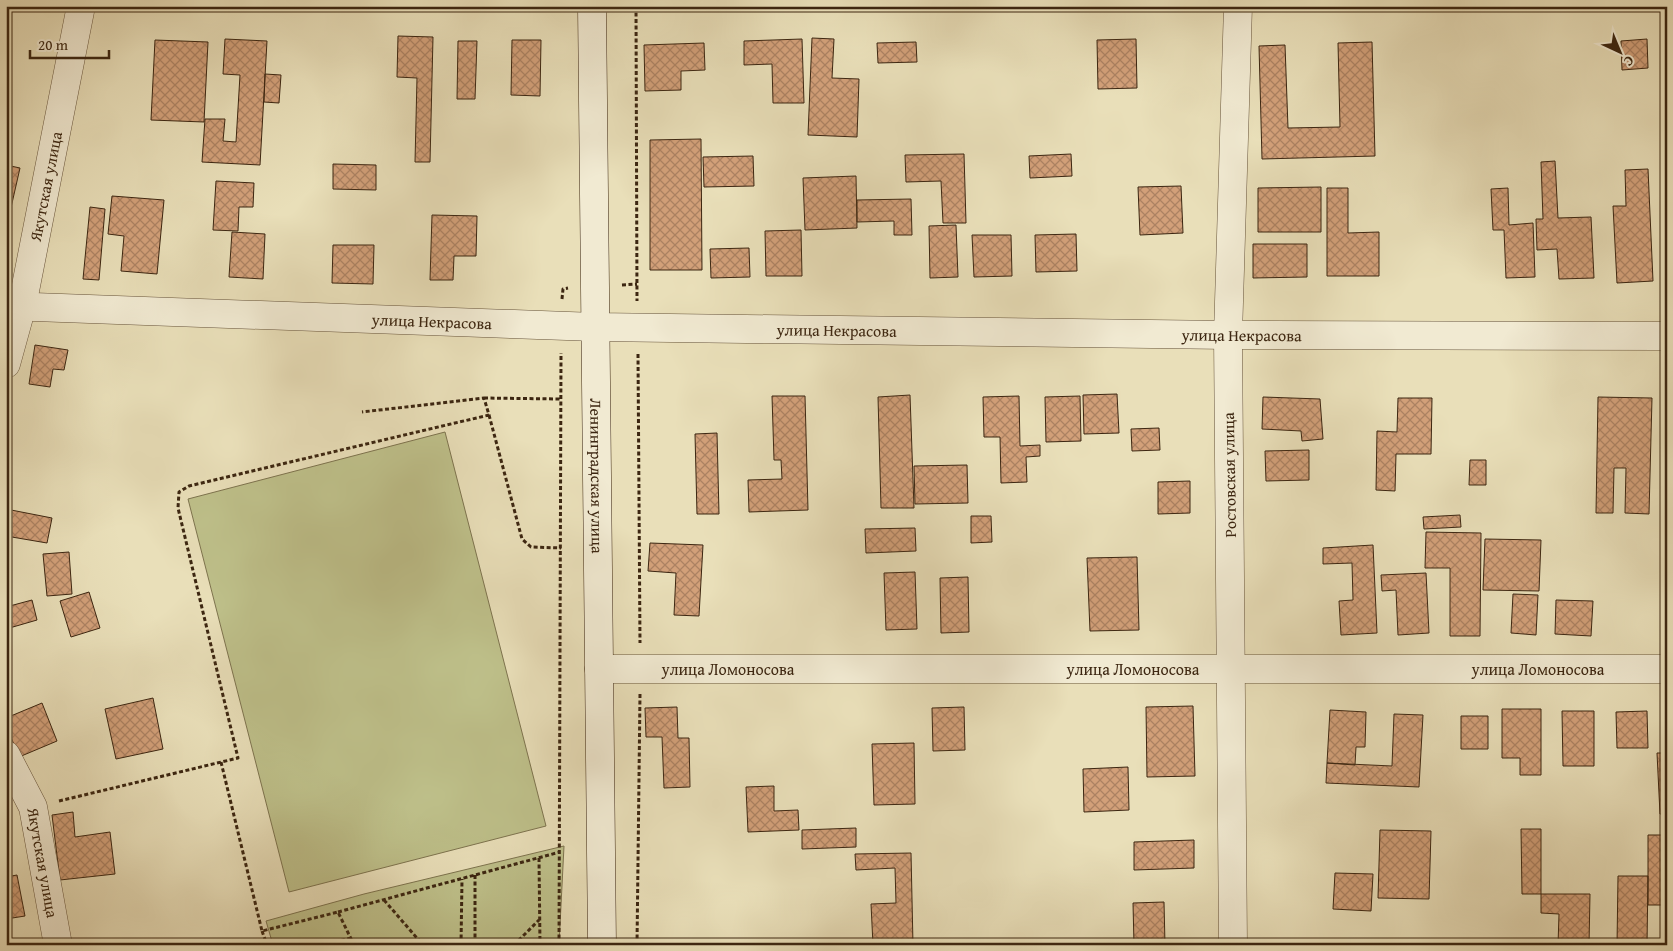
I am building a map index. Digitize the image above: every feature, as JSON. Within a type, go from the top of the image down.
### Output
[{"type":"street","name":"Якутская улица","points":[[6,364],[14,306],[81,6]]},
{"type":"street","name":"Ленинградская улица","points":[[592,6],[602,945]]},
{"type":"street","name":"Ростовская улица","points":[[1233,945],[1228,335],[1238,6]]},
{"type":"street","name":"улица Некрасова","points":[[14,306],[638,328],[1228,335],[1667,336]]},
{"type":"street","name":"улица Ломоносова","points":[[599,669],[1667,669]]},
{"type":"street","name":"Якутская улица","points":[[6,755],[34,807],[58,945]]},
{"type":"path","points":[[636,6],[640,669],[637,945]]},
{"type":"path","points":[[559,945],[561,326]]},
{"type":"path","points":[[362,412],[484,398],[561,398]]},
{"type":"path","points":[[484,398],[522,539],[531,547],[561,548]]},
{"type":"path","points":[[34,807],[238,758],[178,508],[179,492],[189,486],[489,415]]},
{"type":"path","points":[[221,762],[267,945]]},
{"type":"path","points":[[262,931],[560,852]]},
{"type":"path","points":[[539,858],[540,945]]},
{"type":"path","points":[[475,875],[476,945]]},
{"type":"path","points":[[461,945],[462,879]]},
{"type":"path","points":[[383,900],[422,945]]},
{"type":"path","points":[[338,912],[354,945]]},
{"type":"path","points":[[514,945],[539,919]]},
{"type":"path","points":[[322,945],[351,938]]},
{"type":"green space","points":[[445,432],[546,826],[289,892],[188,499]]},
{"type":"green space","points":[[564,846],[559,945],[273,945],[266,921],[364,894]]},
{"type":"building","points":[[398,36],[433,37],[430,162],[415,162],[417,78],[397,77]]},
{"type":"building","points":[[812,38],[834,39],[832,78],[859,79],[857,137],[808,135]]},
{"type":"building","points":[[225,39],[267,41],[260,165],[202,162],[205,119],[225,119],[223,141],[236,142],[240,75],[223,74]]},
{"type":"building","points":[[802,39],[804,103],[773,103],[772,64],[744,65],[744,41]]},
{"type":"building","points":[[1136,39],[1137,88],[1098,89],[1097,40]]},
{"type":"building","points":[[1647,39],[1648,68],[1622,70],[1621,41]]},
{"type":"building","points":[[155,40],[208,42],[204,122],[151,120]]},
{"type":"building","points":[[512,40],[541,40],[540,96],[511,95]]},
{"type":"building","points":[[458,41],[477,41],[475,99],[457,99]]},
{"type":"building","points":[[916,42],[917,62],[878,63],[877,43]]},
{"type":"building","points":[[1372,42],[1375,156],[1262,159],[1259,46],[1285,45],[1288,128],[1340,127],[1338,43]]},
{"type":"building","points":[[704,43],[705,70],[681,71],[681,90],[645,91],[644,45]]},
{"type":"building","points":[[265,74],[281,75],[279,103],[264,102]]},
{"type":"building","points":[[701,139],[702,270],[650,270],[650,140]]},
{"type":"building","points":[[964,154],[966,223],[943,223],[941,181],[906,182],[905,155]]},
{"type":"building","points":[[1071,154],[1072,176],[1030,178],[1029,156]]},
{"type":"building","points":[[753,156],[754,186],[704,187],[703,157]]},
{"type":"building","points":[[1555,161],[1558,218],[1591,217],[1594,278],[1559,279],[1557,249],[1537,250],[1536,219],[1543,219],[1541,162]]},
{"type":"building","points":[[333,164],[376,165],[376,190],[333,189]]},
{"type":"building","points":[[6,165],[20,168],[10,212],[6,211]]},
{"type":"building","points":[[1648,169],[1653,281],[1617,283],[1613,206],[1626,206],[1625,170]]},
{"type":"building","points":[[856,176],[857,228],[805,230],[803,178]]},
{"type":"building","points":[[216,181],[254,183],[253,207],[239,207],[238,231],[213,230]]},
{"type":"building","points":[[1181,186],[1183,233],[1140,235],[1138,187]]},
{"type":"building","points":[[1321,187],[1321,232],[1258,232],[1258,188]]},
{"type":"building","points":[[1327,188],[1348,188],[1348,233],[1379,232],[1379,276],[1327,276]]},
{"type":"building","points":[[1508,188],[1509,225],[1533,223],[1535,277],[1506,278],[1504,230],[1493,230],[1491,189]]},
{"type":"building","points":[[112,196],[164,200],[157,274],[121,271],[124,236],[108,234]]},
{"type":"building","points":[[911,199],[912,235],[894,235],[894,221],[857,222],[857,200]]},
{"type":"building","points":[[90,207],[105,209],[99,280],[83,279]]},
{"type":"building","points":[[432,215],[477,216],[476,256],[454,256],[453,280],[430,280]]},
{"type":"building","points":[[956,225],[958,277],[930,278],[929,226]]},
{"type":"building","points":[[801,230],[802,276],[766,276],[765,231]]},
{"type":"building","points":[[232,232],[265,234],[263,279],[229,277]]},
{"type":"building","points":[[1076,234],[1077,271],[1036,272],[1035,235]]},
{"type":"building","points":[[972,235],[1011,235],[1012,276],[974,277]]},
{"type":"building","points":[[1253,244],[1307,244],[1307,277],[1253,278]]},
{"type":"building","points":[[333,245],[374,245],[373,284],[332,283]]},
{"type":"building","points":[[749,248],[750,277],[711,278],[710,249]]},
{"type":"building","points":[[35,345],[68,350],[64,370],[53,369],[50,387],[29,384]]},
{"type":"building","points":[[1117,394],[1119,433],[1084,434],[1083,395]]},
{"type":"building","points":[[910,395],[914,508],[881,508],[878,397]]},
{"type":"building","points":[[772,396],[805,396],[808,510],[749,512],[748,480],[782,479],[781,460],[774,460]]},
{"type":"building","points":[[1019,396],[1020,446],[1040,445],[1040,456],[1026,457],[1027,482],[1001,483],[1000,437],[984,437],[983,397]]},
{"type":"building","points":[[1080,396],[1081,441],[1046,442],[1045,397]]},
{"type":"building","points":[[1263,397],[1320,399],[1323,439],[1302,441],[1301,431],[1262,429]]},
{"type":"building","points":[[1598,397],[1652,398],[1649,514],[1625,513],[1626,468],[1614,468],[1613,513],[1596,513]]},
{"type":"building","points":[[1398,398],[1432,398],[1431,454],[1396,454],[1395,491],[1376,490],[1377,431],[1397,432]]},
{"type":"building","points":[[1159,428],[1160,450],[1132,451],[1131,429]]},
{"type":"building","points":[[717,433],[719,514],[697,514],[695,434]]},
{"type":"building","points":[[1309,450],[1309,480],[1266,481],[1265,451]]},
{"type":"building","points":[[1470,460],[1486,460],[1486,485],[1469,485]]},
{"type":"building","points":[[967,465],[968,503],[915,504],[914,466]]},
{"type":"building","points":[[1190,481],[1190,513],[1158,514],[1158,482]]},
{"type":"building","points":[[6,509],[52,518],[47,543],[6,536]]},
{"type":"building","points":[[1460,515],[1461,527],[1424,529],[1423,517]]},
{"type":"building","points":[[971,516],[991,516],[992,542],[971,543]]},
{"type":"building","points":[[915,528],[916,551],[866,553],[865,529]]},
{"type":"building","points":[[1426,532],[1481,533],[1480,636],[1450,636],[1450,568],[1425,568]]},
{"type":"building","points":[[1485,539],[1541,540],[1539,591],[1483,590]]},
{"type":"building","points":[[650,543],[703,545],[699,616],[674,615],[676,573],[648,571]]},
{"type":"building","points":[[1373,545],[1377,633],[1341,635],[1339,601],[1353,600],[1352,563],[1323,564],[1323,548]]},
{"type":"building","points":[[69,552],[72,594],[47,596],[43,554]]},
{"type":"building","points":[[1137,557],[1139,630],[1090,631],[1087,558]]},
{"type":"building","points":[[915,572],[917,629],[886,630],[884,573]]},
{"type":"building","points":[[1426,573],[1429,633],[1398,635],[1396,590],[1382,591],[1381,575]]},
{"type":"building","points":[[968,577],[969,632],[941,633],[940,578]]},
{"type":"building","points":[[89,592],[100,628],[71,637],[60,601]]},
{"type":"building","points":[[1513,594],[1538,595],[1536,635],[1511,633]]},
{"type":"building","points":[[32,600],[37,620],[6,629],[6,607]]},
{"type":"building","points":[[1556,600],[1593,601],[1591,636],[1555,634]]},
{"type":"building","points":[[153,698],[163,749],[116,759],[105,709]]},
{"type":"building","points":[[42,703],[57,741],[19,757],[6,725],[6,718]]},
{"type":"building","points":[[1193,706],[1195,776],[1147,777],[1146,707]]},
{"type":"building","points":[[677,707],[678,738],[689,738],[690,787],[664,788],[662,737],[646,737],[645,708]]},
{"type":"building","points":[[964,707],[965,750],[933,751],[932,708]]},
{"type":"building","points":[[1502,709],[1541,709],[1541,775],[1520,775],[1520,758],[1502,758]]},
{"type":"building","points":[[1330,710],[1366,712],[1365,747],[1356,747],[1355,765],[1327,763]]},
{"type":"building","points":[[1562,711],[1594,711],[1594,766],[1563,766]]},
{"type":"building","points":[[1647,711],[1648,748],[1617,748],[1616,712]]},
{"type":"building","points":[[1394,714],[1423,715],[1419,787],[1326,783],[1327,763],[1392,766]]},
{"type":"building","points":[[1461,716],[1488,716],[1488,749],[1461,749]]},
{"type":"building","points":[[914,743],[915,804],[874,805],[872,744]]},
{"type":"building","points":[[1657,753],[1667,753],[1667,814],[1660,814]]},
{"type":"building","points":[[1128,767],[1129,810],[1084,812],[1083,769]]},
{"type":"building","points":[[774,786],[774,811],[798,810],[799,830],[748,832],[746,787]]},
{"type":"building","points":[[73,812],[75,837],[110,832],[115,874],[60,880],[52,815]]},
{"type":"building","points":[[856,828],[856,847],[802,849],[802,830]]},
{"type":"building","points":[[1521,829],[1541,829],[1541,894],[1522,894]]},
{"type":"building","points":[[1380,830],[1431,831],[1429,899],[1378,898]]},
{"type":"building","points":[[1648,835],[1667,835],[1667,945],[1666,905],[1648,905]]},
{"type":"building","points":[[1194,840],[1194,868],[1134,870],[1134,842]]},
{"type":"building","points":[[911,853],[913,945],[873,945],[871,904],[896,903],[895,868],[856,870],[855,854]]},
{"type":"building","points":[[1335,873],[1373,874],[1371,911],[1333,909]]},
{"type":"building","points":[[17,875],[25,916],[6,919],[6,877]]},
{"type":"building","points":[[1618,876],[1648,876],[1647,945],[1617,945]]},
{"type":"building","points":[[1541,894],[1590,894],[1589,945],[1558,945],[1559,914],[1541,913]]},
{"type":"building","points":[[1164,902],[1165,945],[1134,945],[1133,903]]}]
